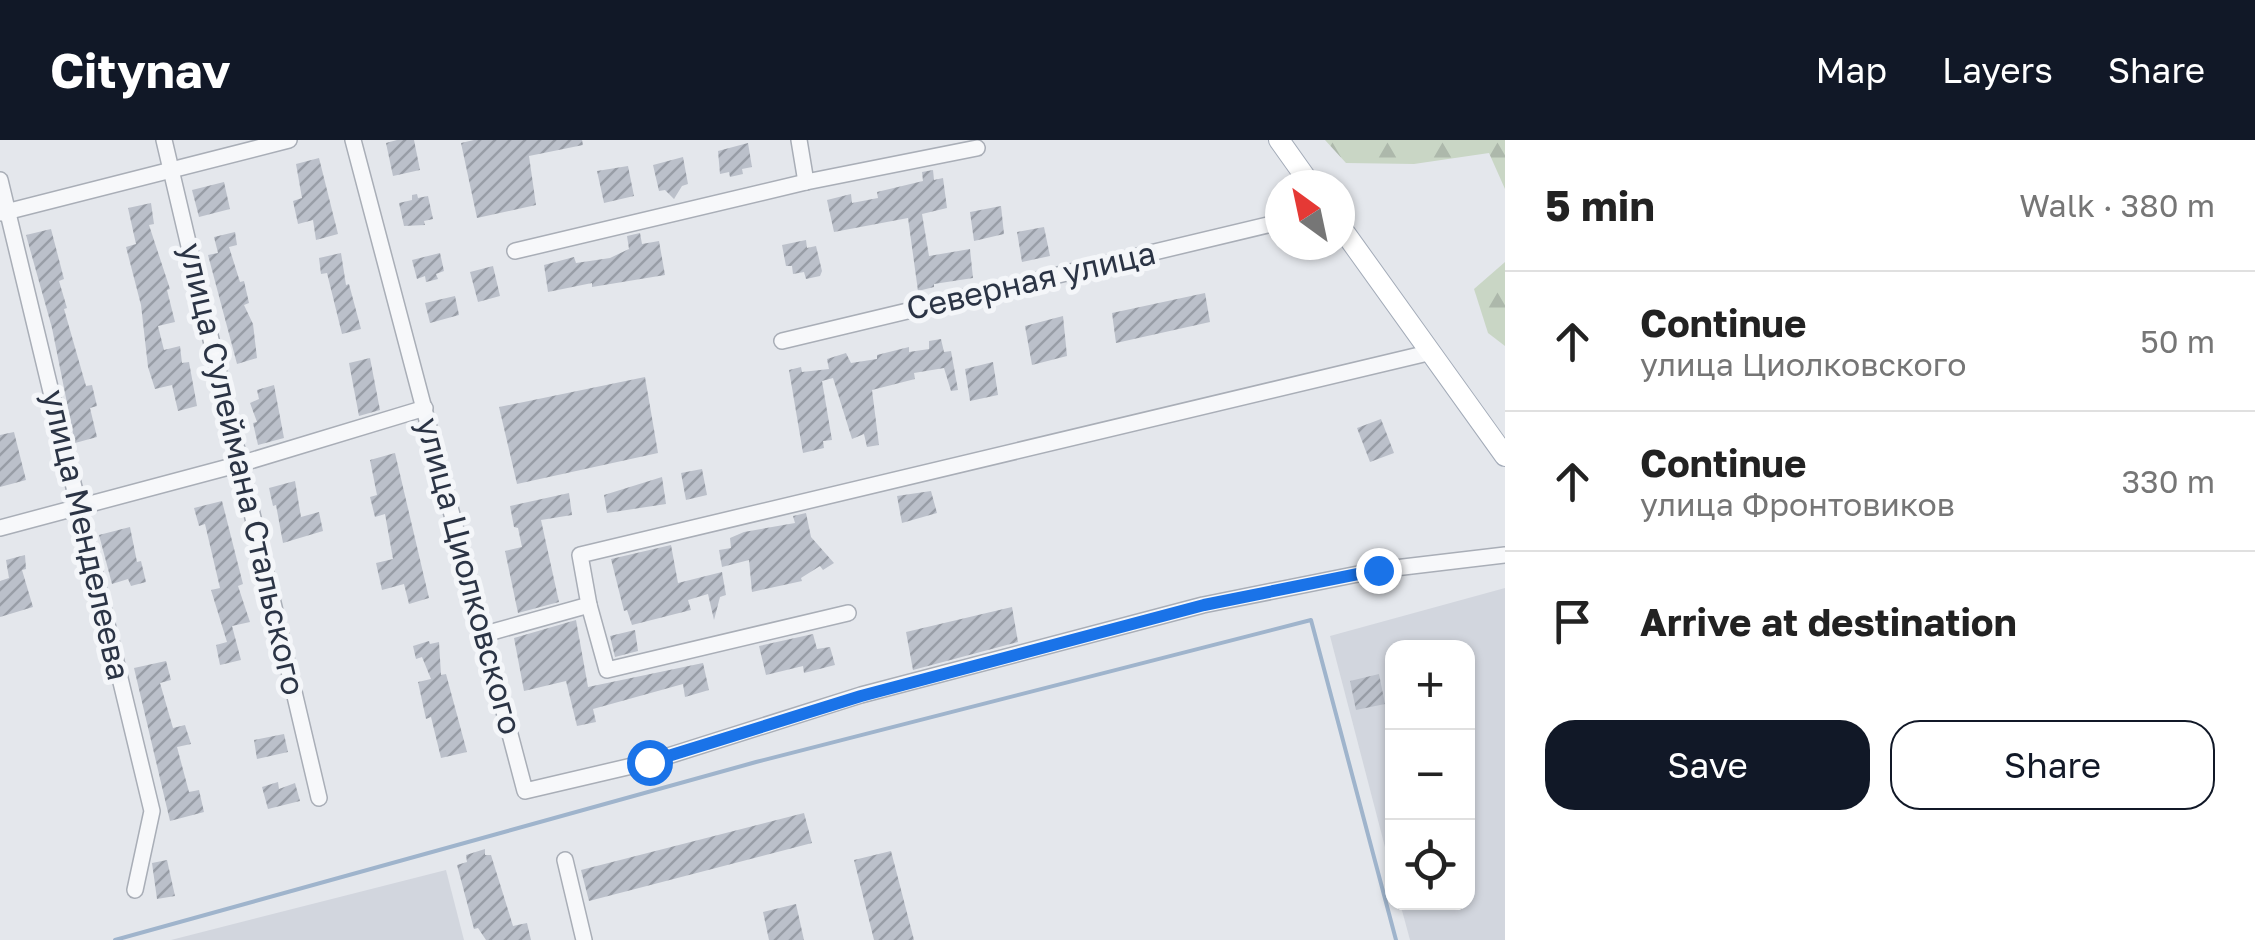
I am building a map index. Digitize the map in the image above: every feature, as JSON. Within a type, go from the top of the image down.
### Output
[{"type":"main road","points":[[1279,140],[1300,170]]},
{"type":"main road","points":[[1355,247],[1505,456]]},
{"type":"street","name":"улица Сулеймана Стальского","points":[[164,140],[319,798]]},
{"type":"street","points":[[4,212],[289,140]]},
{"type":"street","name":"улица Циолковского","points":[[353,140],[525,790],[649,762],[861,696],[1204,605],[1378,570],[1505,555]]},
{"type":"street","points":[[799,140],[806,182]]},
{"type":"street","points":[[516,251],[806,182],[977,148]]},
{"type":"street","name":"улица Менделеева","points":[[0,180],[4,212],[80,507],[152,811],[136,890]]},
{"type":"street","name":"Северная улица","points":[[782,340],[1265,226]]},
{"type":"street","points":[[848,613],[607,670],[580,555],[1432,352]]},
{"type":"street","points":[[0,528],[240,464],[425,408]]},
{"type":"street","points":[[485,634],[589,605]]},
{"type":"street","points":[[565,860],[584,940]]},
{"type":"shaded area","points":[[1505,588],[1505,940],[1410,940],[1402,910],[1475,910],[1475,640],[1385,640],[1385,847],[1330,636]]},
{"type":"shaded area","points":[[446,870],[464,940],[171,940]]},
{"type":"green space","points":[[1325,140],[1505,140],[1505,189],[1489,153],[1414,164],[1346,163]]},
{"type":"green space","points":[[1505,262],[1505,346],[1488,333],[1474,289]]},
{"type":"building","points":[[414,140],[420,170],[393,176],[386,143]]},
{"type":"building","points":[[582,140],[583,145],[529,156],[536,205],[477,218],[461,143]]},
{"type":"building","points":[[748,143],[752,167],[730,177],[729,172],[720,174],[718,151]]},
{"type":"building","points":[[683,157],[688,184],[682,186],[674,199],[665,190],[659,191],[653,165]]},
{"type":"building","points":[[319,158],[338,234],[316,240],[313,220],[298,224],[293,201],[302,198],[296,164]]},
{"type":"building","points":[[628,166],[634,196],[604,203],[597,171]]},
{"type":"building","points":[[933,170],[934,180],[943,178],[947,208],[922,214],[929,256],[970,249],[973,278],[934,284],[918,291],[908,218],[834,232],[827,200],[851,194],[852,203],[878,198],[877,192],[923,181],[922,172]]},
{"type":"building","points":[[224,182],[230,209],[199,217],[192,190]]},
{"type":"building","points":[[417,194],[418,198],[428,196],[433,219],[424,221],[425,225],[404,226],[399,203],[412,200],[412,195]]},
{"type":"building","points":[[151,203],[154,224],[149,225],[170,289],[167,290],[175,322],[158,326],[164,350],[180,346],[182,363],[189,362],[197,406],[178,411],[172,385],[155,389],[148,367],[141,305],[126,247],[136,244],[128,208]]},
{"type":"building","points":[[1001,206],[1004,234],[974,241],[970,212]]},
{"type":"building","points":[[1044,227],[1050,256],[1022,262],[1017,232]]},
{"type":"building","points":[[51,229],[64,279],[59,281],[67,308],[64,309],[86,386],[92,385],[97,406],[90,408],[97,437],[75,443],[52,328],[26,235]]},
{"type":"building","points":[[235,232],[237,245],[229,247],[240,282],[244,281],[249,303],[244,305],[253,324],[257,358],[237,364],[208,255],[218,253],[214,237]]},
{"type":"building","points":[[640,233],[642,244],[659,241],[665,275],[548,292],[544,265],[574,257],[576,263],[610,258],[629,249],[627,236]]},
{"type":"building","points":[[806,240],[807,248],[816,246],[822,271],[820,276],[806,279],[804,272],[793,274],[792,266],[786,266],[782,245]]},
{"type":"building","points":[[341,253],[346,285],[349,284],[361,329],[342,334],[327,273],[321,274],[319,258]]},
{"type":"building","points":[[440,253],[444,271],[436,274],[438,279],[417,279],[412,260]]},
{"type":"building","points":[[493,266],[500,296],[478,302],[470,272]]},
{"type":"building","points":[[1205,293],[1210,322],[1116,343],[1112,313]]},
{"type":"building","points":[[455,296],[459,315],[430,323],[425,303]]},
{"type":"building","points":[[1063,316],[1067,356],[1032,365],[1025,326]]},
{"type":"building","points":[[941,339],[944,352],[951,351],[958,390],[951,391],[944,368],[914,373],[915,379],[872,390],[879,445],[867,447],[864,434],[852,439],[833,378],[822,381],[832,440],[823,441],[824,448],[803,453],[789,370],[829,369],[827,359],[846,353],[851,363],[877,359],[877,355],[909,347],[909,352],[929,349],[929,341]]},
{"type":"building","points":[[370,358],[380,410],[359,416],[349,363]]},
{"type":"building","points":[[993,362],[998,395],[970,401],[965,369]]},
{"type":"building","points":[[645,377],[658,453],[517,484],[499,407]]},
{"type":"building","points":[[274,385],[284,438],[258,445],[253,423],[257,422],[250,403],[259,399],[257,390]]},
{"type":"building","points":[[1381,419],[1394,453],[1370,462],[1357,428]]},
{"type":"building","points":[[14,432],[26,480],[0,487],[0,435]]},
{"type":"building","points":[[395,453],[429,598],[409,604],[404,584],[382,590],[376,563],[393,559],[385,514],[375,517],[370,497],[377,495],[370,460]]},
{"type":"building","points":[[702,469],[707,495],[686,500],[681,473]]},
{"type":"building","points":[[662,477],[666,504],[607,513],[604,495]]},
{"type":"building","points":[[295,481],[301,517],[319,512],[323,531],[283,543],[269,488]]},
{"type":"building","points":[[931,491],[937,513],[902,523],[897,496]]},
{"type":"building","points":[[569,493],[572,515],[541,520],[559,602],[518,613],[505,551],[522,547],[510,506]]},
{"type":"building","points":[[222,501],[243,584],[238,586],[250,622],[232,626],[241,660],[220,665],[216,645],[227,642],[211,590],[220,588],[205,524],[199,526],[194,508]]},
{"type":"building","points":[[806,513],[811,537],[834,563],[823,570],[820,566],[802,581],[752,592],[749,560],[722,567],[719,550],[731,548],[730,538],[795,523],[793,516]]},
{"type":"building","points":[[130,527],[137,562],[141,561],[146,582],[131,586],[128,579],[112,584],[99,535]]},
{"type":"building","points":[[671,545],[678,583],[722,572],[726,595],[720,597],[714,620],[708,594],[688,600],[691,610],[632,625],[627,610],[624,611],[611,559]]},
{"type":"building","points":[[25,555],[26,569],[22,570],[33,607],[0,617],[0,581],[9,578],[6,560]]},
{"type":"building","points":[[1012,607],[1018,642],[913,670],[906,632]]},
{"type":"building","points":[[576,620],[588,687],[703,663],[709,690],[685,697],[683,684],[593,709],[596,722],[577,726],[566,681],[524,691],[514,638]]},
{"type":"building","points":[[635,630],[638,651],[615,657],[610,636]]},
{"type":"building","points":[[813,634],[817,649],[830,647],[835,665],[804,673],[803,666],[766,675],[759,646]]},
{"type":"building","points":[[439,642],[441,675],[446,674],[467,752],[441,758],[431,717],[426,719],[418,682],[431,679],[422,657],[416,659],[413,646]]},
{"type":"building","points":[[166,661],[171,680],[160,683],[173,728],[185,725],[191,744],[177,747],[189,792],[199,790],[204,812],[170,821],[134,668]]},
{"type":"building","points":[[1379,674],[1385,704],[1356,710],[1350,681]]},
{"type":"building","points":[[284,734],[288,752],[257,759],[254,740]]},
{"type":"building","points":[[278,782],[279,789],[295,783],[300,801],[268,809],[262,787]]},
{"type":"building","points":[[804,813],[812,843],[589,901],[581,870]]},
{"type":"building","points":[[485,849],[485,855],[491,855],[513,926],[527,923],[531,940],[486,940],[478,928],[474,929],[457,865],[467,862],[466,855]]},
{"type":"building","points":[[891,851],[914,940],[874,940],[854,860]]},
{"type":"building","points":[[167,860],[175,896],[157,899],[152,863]]},
{"type":"building","points":[[796,904],[804,940],[769,940],[763,912]]},
{"type":"waterway","points":[[115,940],[756,762],[1311,620],[1396,940]]},
{"type":"route","points":[[649,762],[861,696],[1204,605],[1378,570]]}]
